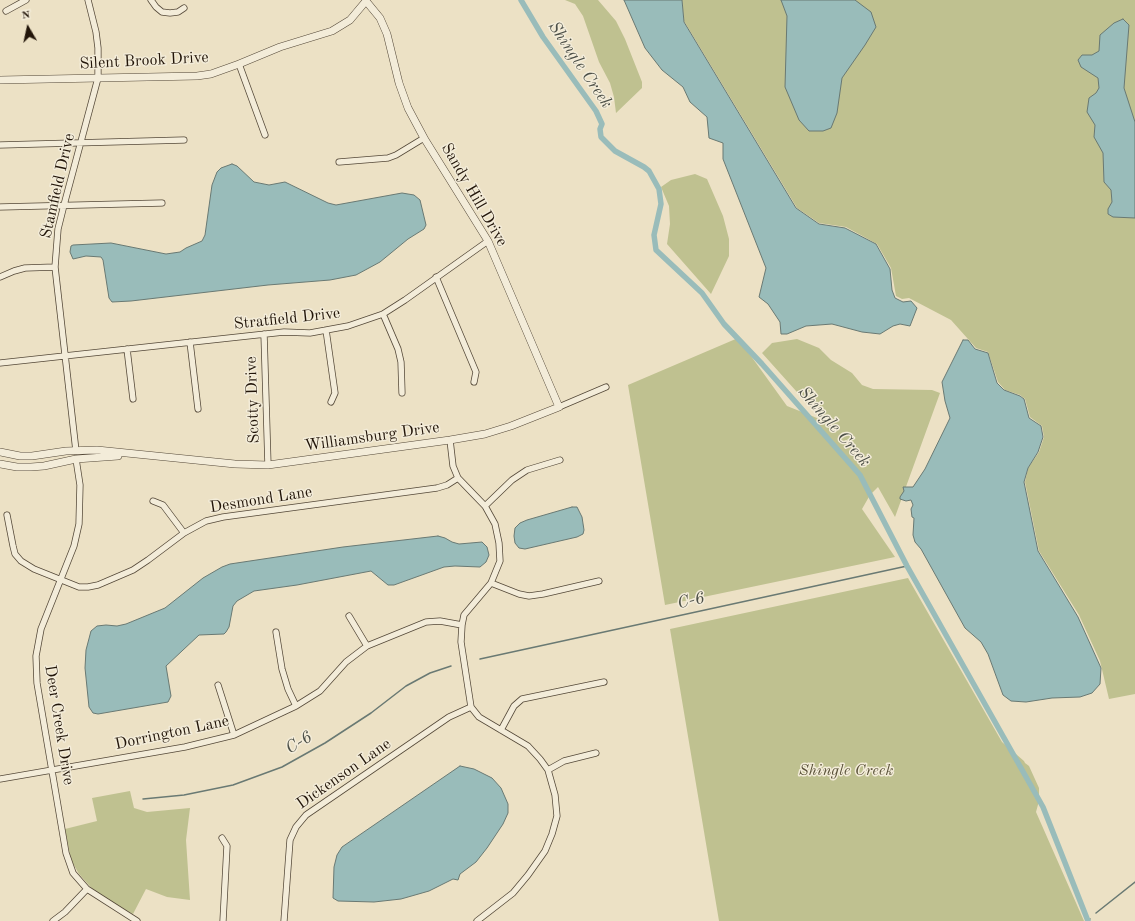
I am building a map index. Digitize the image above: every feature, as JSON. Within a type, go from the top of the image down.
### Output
[{"type":"street","points":[[6,11],[26,0]]},
{"type":"street","name":"Stamfield Drive","points":[[76,451],[55,267],[58,229],[98,78],[98,48],[96,32],[88,0]]},
{"type":"street","points":[[151,0],[162,12],[178,12],[184,8]]},
{"type":"street","name":"Silent Brook Drive","points":[[0,80],[197,76],[211,74],[240,64],[280,47],[332,31],[350,20],[366,1]]},
{"type":"street","name":"Sandy Hill Drive","points":[[366,1],[380,18],[408,108],[424,138],[488,241],[559,407]]},
{"type":"street","points":[[240,64],[265,136]]},
{"type":"street","points":[[339,162],[388,158],[396,155],[424,138]]},
{"type":"street","points":[[0,145],[184,140]]},
{"type":"street","points":[[0,207],[162,203]]},
{"type":"street","name":"Stratfield Drive","points":[[0,363],[284,332],[310,333],[348,326],[383,314],[488,241]]},
{"type":"street","points":[[0,277],[14,270],[25,268],[55,267]]},
{"type":"street","points":[[436,277],[476,372],[474,382]]},
{"type":"street","points":[[383,314],[398,349],[401,362],[402,393]]},
{"type":"street","points":[[326,330],[335,393],[331,402]]},
{"type":"street","name":"Scotty Drive","points":[[264,334],[268,464]]},
{"type":"street","points":[[190,342],[198,409]]},
{"type":"street","points":[[127,349],[132,399]]},
{"type":"street","name":"Williamsburg Drive","points":[[0,452],[20,456],[32,456],[66,451],[103,451],[235,464],[268,464],[485,434],[511,426],[606,387]]},
{"type":"street","points":[[450,440],[453,466],[458,478],[485,506],[495,524],[499,543],[500,562],[491,583],[464,615],[462,625],[461,642],[470,707],[479,717],[528,746],[540,759],[548,770],[555,795],[557,816],[545,851],[513,893],[477,921]]},
{"type":"street","name":"Williamsburg Drive","points":[[0,464],[17,467],[31,467],[44,466],[76,459],[132,455]]},
{"type":"street","name":"Deer Creek Drive","points":[[76,459],[80,485],[79,524],[74,546],[41,629],[36,656],[37,683],[66,853],[74,873],[87,889],[137,921]]},
{"type":"street","points":[[485,506],[512,480],[528,470],[560,460]]},
{"type":"street","name":"Desmond Lane","points":[[7,515],[15,554],[21,561],[34,569],[79,587],[88,587],[98,585],[133,570],[184,533],[206,521],[223,517],[437,488],[447,485],[458,478]]},
{"type":"street","points":[[153,501],[163,504],[184,533]]},
{"type":"street","points":[[491,583],[519,594],[529,596],[599,581]]},
{"type":"street","points":[[350,616],[366,646]]},
{"type":"street","name":"Dorrington Lane","points":[[0,779],[186,747],[234,735],[296,706],[320,691],[346,662],[366,646],[426,622],[440,621],[462,625]]},
{"type":"street","points":[[276,632],[282,669],[288,689],[296,706]]},
{"type":"street","points":[[501,730],[514,706],[522,699],[604,682]]},
{"type":"street","points":[[218,684],[234,735]]},
{"type":"street","name":"Dickenson Lane","points":[[284,921],[290,840],[296,827],[306,814],[449,717],[470,707]]},
{"type":"street","points":[[548,770],[564,761],[596,753]]},
{"type":"street","points":[[222,838],[227,846],[223,921]]},
{"type":"street","points":[[53,921],[74,904],[87,889]]},
{"type":"green space","points":[[565,0],[598,0],[616,21],[625,39],[642,82],[642,88],[616,113],[610,83],[599,62],[583,16],[575,4]]},
{"type":"green space","points":[[682,0],[1135,0],[1135,694],[1109,699],[1100,661],[1079,615],[1039,551],[1025,482],[1028,468],[1039,452],[1044,437],[1042,426],[1030,417],[1025,399],[1020,395],[1005,390],[998,382],[988,352],[976,348],[951,320],[909,298],[902,299],[896,296],[891,268],[877,244],[846,227],[819,223],[797,208],[684,21]]},
{"type":"green space","points":[[695,174],[707,179],[723,216],[729,239],[729,256],[711,294],[667,244],[670,224],[669,206],[661,187],[671,180]]},
{"type":"green space","name":"Shingle Creek","points":[[738,338],[787,406],[822,420],[762,353],[772,343],[797,339],[819,348],[831,360],[852,373],[862,385],[873,389],[932,390],[940,393],[895,517],[878,487],[870,495],[862,509],[895,557],[665,605],[628,385]]},
{"type":"green space","name":"Shingle Creek","points":[[908,578],[1002,742],[1029,766],[1039,788],[1039,801],[1036,812],[1084,921],[719,921],[670,629]]},
{"type":"green space","points":[[130,791],[134,808],[147,812],[190,808],[186,840],[190,900],[167,897],[146,889],[133,914],[116,906],[95,892],[79,874],[71,860],[65,829],[97,821],[92,798]]},
{"type":"water","points":[[624,0],[682,0],[684,22],[796,208],[819,224],[845,228],[876,244],[890,269],[892,290],[895,298],[903,302],[911,301],[917,308],[910,326],[900,324],[893,326],[880,334],[862,332],[832,324],[806,326],[787,334],[781,334],[780,322],[768,304],[759,297],[766,268],[723,159],[723,143],[709,138],[707,117],[690,102],[683,87],[662,70],[645,48]]},
{"type":"water","points":[[781,0],[855,0],[871,12],[876,27],[842,78],[837,113],[831,128],[823,131],[809,131],[799,120],[785,87],[787,16]]},
{"type":"water","points":[[1123,19],[1129,25],[1124,88],[1135,122],[1135,218],[1113,217],[1108,214],[1108,209],[1112,202],[1111,190],[1104,182],[1103,153],[1094,137],[1095,125],[1087,112],[1089,98],[1096,93],[1099,88],[1098,78],[1081,67],[1078,60],[1082,55],[1092,55],[1099,51],[1100,35],[1114,23]]},
{"type":"water","points":[[232,164],[237,166],[254,182],[269,185],[285,182],[328,203],[336,205],[402,193],[414,195],[420,200],[426,225],[424,229],[408,239],[380,262],[356,275],[330,280],[268,285],[131,301],[112,302],[109,298],[103,260],[101,257],[86,256],[73,259],[70,252],[71,246],[73,245],[111,243],[166,254],[180,252],[202,241],[205,235],[212,185],[217,172],[221,168]]},
{"type":"water","points":[[963,340],[968,340],[975,349],[988,353],[997,383],[1004,390],[1024,399],[1029,418],[1041,426],[1043,437],[1038,452],[1028,468],[1024,482],[1038,551],[1078,617],[1101,668],[1100,684],[1092,693],[1080,697],[1052,698],[1026,702],[1011,701],[1003,695],[988,654],[981,642],[965,628],[921,549],[915,542],[913,535],[914,518],[912,517],[911,509],[913,505],[911,500],[906,501],[900,499],[900,497],[904,491],[903,487],[913,487],[925,469],[950,418],[942,382]]},
{"type":"water","points":[[572,507],[577,507],[582,517],[584,530],[583,534],[577,537],[525,549],[519,548],[515,543],[515,528],[520,523]]},
{"type":"water","points":[[438,536],[459,544],[482,542],[487,547],[489,555],[486,562],[480,567],[444,567],[394,585],[388,585],[371,571],[297,585],[254,591],[237,601],[233,606],[229,627],[224,634],[199,635],[166,666],[171,696],[168,702],[98,714],[93,713],[89,707],[85,668],[86,650],[91,631],[97,626],[117,626],[126,624],[165,608],[203,578],[230,564],[343,547]]},
{"type":"water","points":[[460,766],[474,769],[492,778],[501,788],[508,804],[508,813],[503,824],[476,862],[460,874],[458,880],[453,879],[429,891],[401,899],[374,902],[338,901],[333,898],[334,867],[337,855],[342,847]]},
{"type":"waterway","name":"Shingle Creek","points":[[521,0],[543,37],[596,111],[602,124],[600,129],[601,137],[615,151],[649,171],[659,189],[661,204],[654,235],[656,250],[702,293],[724,324],[762,364],[860,475],[907,566],[1043,807],[1088,921]]},
{"type":"waterway","name":"C-6","points":[[480,659],[907,566]]},
{"type":"waterway","name":"C-6","points":[[143,799],[184,795],[233,785],[282,767],[325,743],[371,713],[406,686],[430,673],[451,666]]},
{"type":"waterway","points":[[1096,913],[1135,882]]}]
